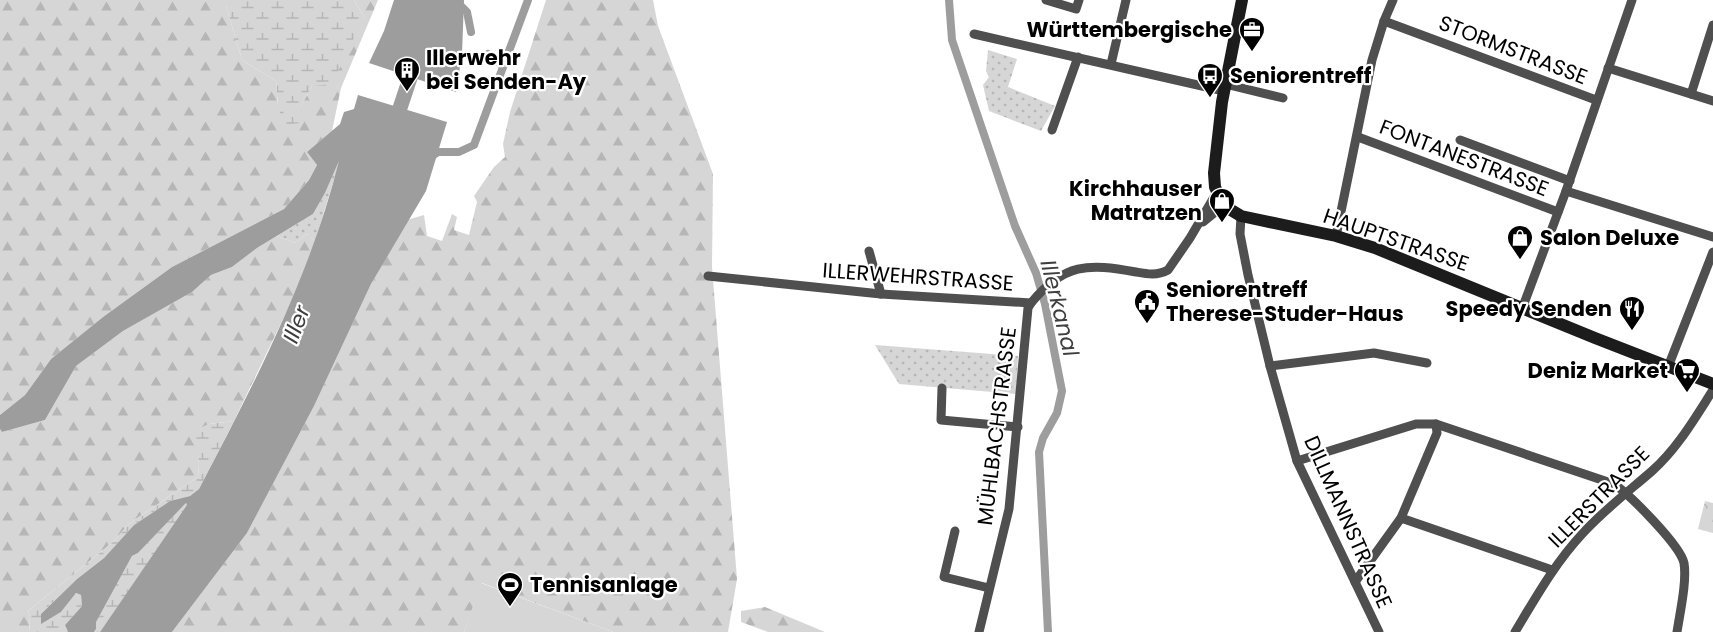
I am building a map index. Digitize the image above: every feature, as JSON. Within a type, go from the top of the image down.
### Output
[{"type":"main road","points":[[1217,192],[1214,173],[1225,88],[1242,0]]},
{"type":"main road","name":"HAUPTSTRASSE","points":[[1217,192],[1225,204],[1241,216],[1336,236],[1425,267],[1522,309],[1713,384]]},
{"type":"street","points":[[1046,0],[1076,9],[1079,0]]},
{"type":"street","points":[[1111,64],[1126,0]]},
{"type":"street","points":[[1336,236],[1372,60],[1393,0]]},
{"type":"street","points":[[1522,309],[1570,181],[1632,0]]},
{"type":"street","name":"STORMSTRASSE","points":[[1384,21],[1596,100]]},
{"type":"street","points":[[1691,94],[1713,25]]},
{"type":"street","points":[[974,34],[1225,88],[1283,98]]},
{"type":"street","points":[[1052,130],[1078,57]]},
{"type":"street","points":[[1608,68],[1713,101]]},
{"type":"street","name":"FONTANESTRASSE","points":[[1358,137],[1558,212]]},
{"type":"street","points":[[1460,140],[1570,181]]},
{"type":"street","points":[[1566,191],[1713,237]]},
{"type":"street","name":"ILLERWEHRSTRASSE","points":[[708,276],[881,294],[1032,301],[1066,273],[1082,267],[1101,266],[1149,274],[1163,273],[1173,264],[1197,228],[1217,192]]},
{"type":"street","name":"ILLERWEHRSTRASSE","points":[[1197,228],[1225,204]]},
{"type":"street","name":"DILLMANNSTRASSE","points":[[1241,216],[1240,234],[1269,366],[1297,461],[1379,632]]},
{"type":"street","points":[[869,251],[881,294]]},
{"type":"street","points":[[1668,367],[1709,276],[1713,252]]},
{"type":"street","name":"MÜHLBACHSTRASSE","points":[[979,632],[1009,509],[1028,308],[1032,301]]},
{"type":"street","points":[[1269,366],[1374,353],[1427,363]]},
{"type":"street","points":[[942,388],[941,420],[1018,427]]},
{"type":"street","name":"ILLERSTRASSE","points":[[1515,632],[1552,570],[1583,532],[1653,470],[1686,431],[1713,390]]},
{"type":"street","points":[[1297,461],[1416,424],[1436,424],[1614,484],[1626,492],[1682,555],[1684,574],[1677,632]]},
{"type":"street","points":[[1354,582],[1401,518],[1437,433],[1436,424]]},
{"type":"street","points":[[1401,518],[1552,570]]},
{"type":"street","name":"MÜHLBACHSTRASSE","points":[[955,531],[944,577],[988,588]]},
{"type":"green space","points":[[0,0],[226,0],[242,60],[276,81],[278,106],[301,123],[301,106],[312,86],[364,17],[354,0],[378,0],[341,88],[332,131],[307,152],[317,165],[309,180],[284,209],[172,267],[103,317],[51,359],[25,395],[0,415]]},
{"type":"green space","points":[[226,0],[354,0],[364,17],[332,84],[312,86],[301,106],[301,123],[284,125],[278,106],[276,81],[242,60]]},
{"type":"green space","points":[[546,0],[653,0],[658,26],[713,174],[712,267],[737,579],[728,632],[613,632],[482,583],[464,632],[172,632],[247,533],[314,406],[371,284],[407,220],[424,215],[427,236],[442,241],[452,214],[457,217],[454,230],[469,235],[477,202],[474,196],[494,167],[505,157],[503,144],[510,112]]},
{"type":"green space","points":[[988,50],[1017,59],[1008,87],[1055,106],[1041,131],[989,111],[983,85],[989,77],[986,71]]},
{"type":"green space","points":[[342,154],[315,241],[307,234],[295,243],[277,236],[313,214]]},
{"type":"green space","points":[[307,234],[315,241],[297,290],[234,421],[209,424],[196,431],[198,477],[130,523],[113,542],[28,611],[29,632],[0,632],[0,429],[2,432],[45,420],[76,366],[123,331],[192,292],[211,275],[232,267],[277,236],[295,243]]},
{"type":"green space","points":[[875,345],[1018,356],[1016,394],[899,384]]},
{"type":"green space","points":[[234,421],[199,489],[190,496],[170,501],[134,525],[104,558],[77,579],[41,614],[42,623],[61,612],[76,593],[81,595],[82,606],[65,625],[68,632],[29,632],[28,611],[113,542],[130,523],[198,477],[199,464],[195,431],[209,424]]},
{"type":"green space","points":[[1705,501],[1713,503],[1713,533],[1698,529]]},
{"type":"green space","points":[[186,503],[188,505],[100,632],[94,632],[95,622],[132,556],[138,553]]},
{"type":"green space","name":"Tennisanlage","points":[[481,583],[613,632],[464,632]]},
{"type":"green space","points":[[765,607],[825,632],[768,632],[741,622],[741,611]]},
{"type":"water","points":[[394,0],[464,0],[462,54],[456,92],[369,63],[384,31]]},
{"type":"water","points":[[358,95],[447,122],[426,191],[371,284],[314,406],[247,533],[172,632],[100,632],[187,505],[186,503],[138,553],[132,556],[96,622],[94,632],[68,632],[65,625],[82,606],[81,595],[76,593],[61,612],[41,624],[41,614],[77,579],[104,558],[134,525],[170,501],[190,496],[199,489],[279,329],[313,246],[339,161],[313,214],[257,248],[232,267],[211,275],[192,292],[123,331],[76,366],[45,420],[2,432],[0,415],[25,395],[51,359],[103,317],[172,267],[284,209],[309,180],[317,165],[307,152],[340,124],[344,112],[354,109]]},
{"type":"waterway","points":[[455,0],[467,12],[471,32]]},
{"type":"waterway","points":[[430,157],[438,152],[459,152],[474,145],[528,0]]},
{"type":"waterway","name":"Illerkanal","points":[[949,0],[952,40],[1015,226],[1036,273],[1045,304],[1062,391],[1057,413],[1043,438],[1039,452],[1048,632]]},
{"type":"waterway","points":[[488,54],[503,66]]},
{"type":"waterway","name":"Iller","points":[[395,128],[416,60]]},
{"type":"place","name":"Württembergische","points":[[1252,53]]},
{"type":"place","name":"Illerwehr bei Senden-Ay","points":[[407,93]]},
{"type":"place","name":"Seniorentreff","points":[[1210,99]]},
{"type":"place","name":"Kirchhauser Matratzen","points":[[1222,224]]},
{"type":"place","name":"Salon Deluxe","points":[[1520,261]]},
{"type":"place","name":"Seniorentreff Therese-Studer-Haus","points":[[1147,325]]},
{"type":"place","name":"Speedy Senden","points":[[1632,332]]},
{"type":"place","name":"Deniz Market","points":[[1687,394]]},
{"type":"place","name":"Tennisanlage","points":[[510,608]]}]
